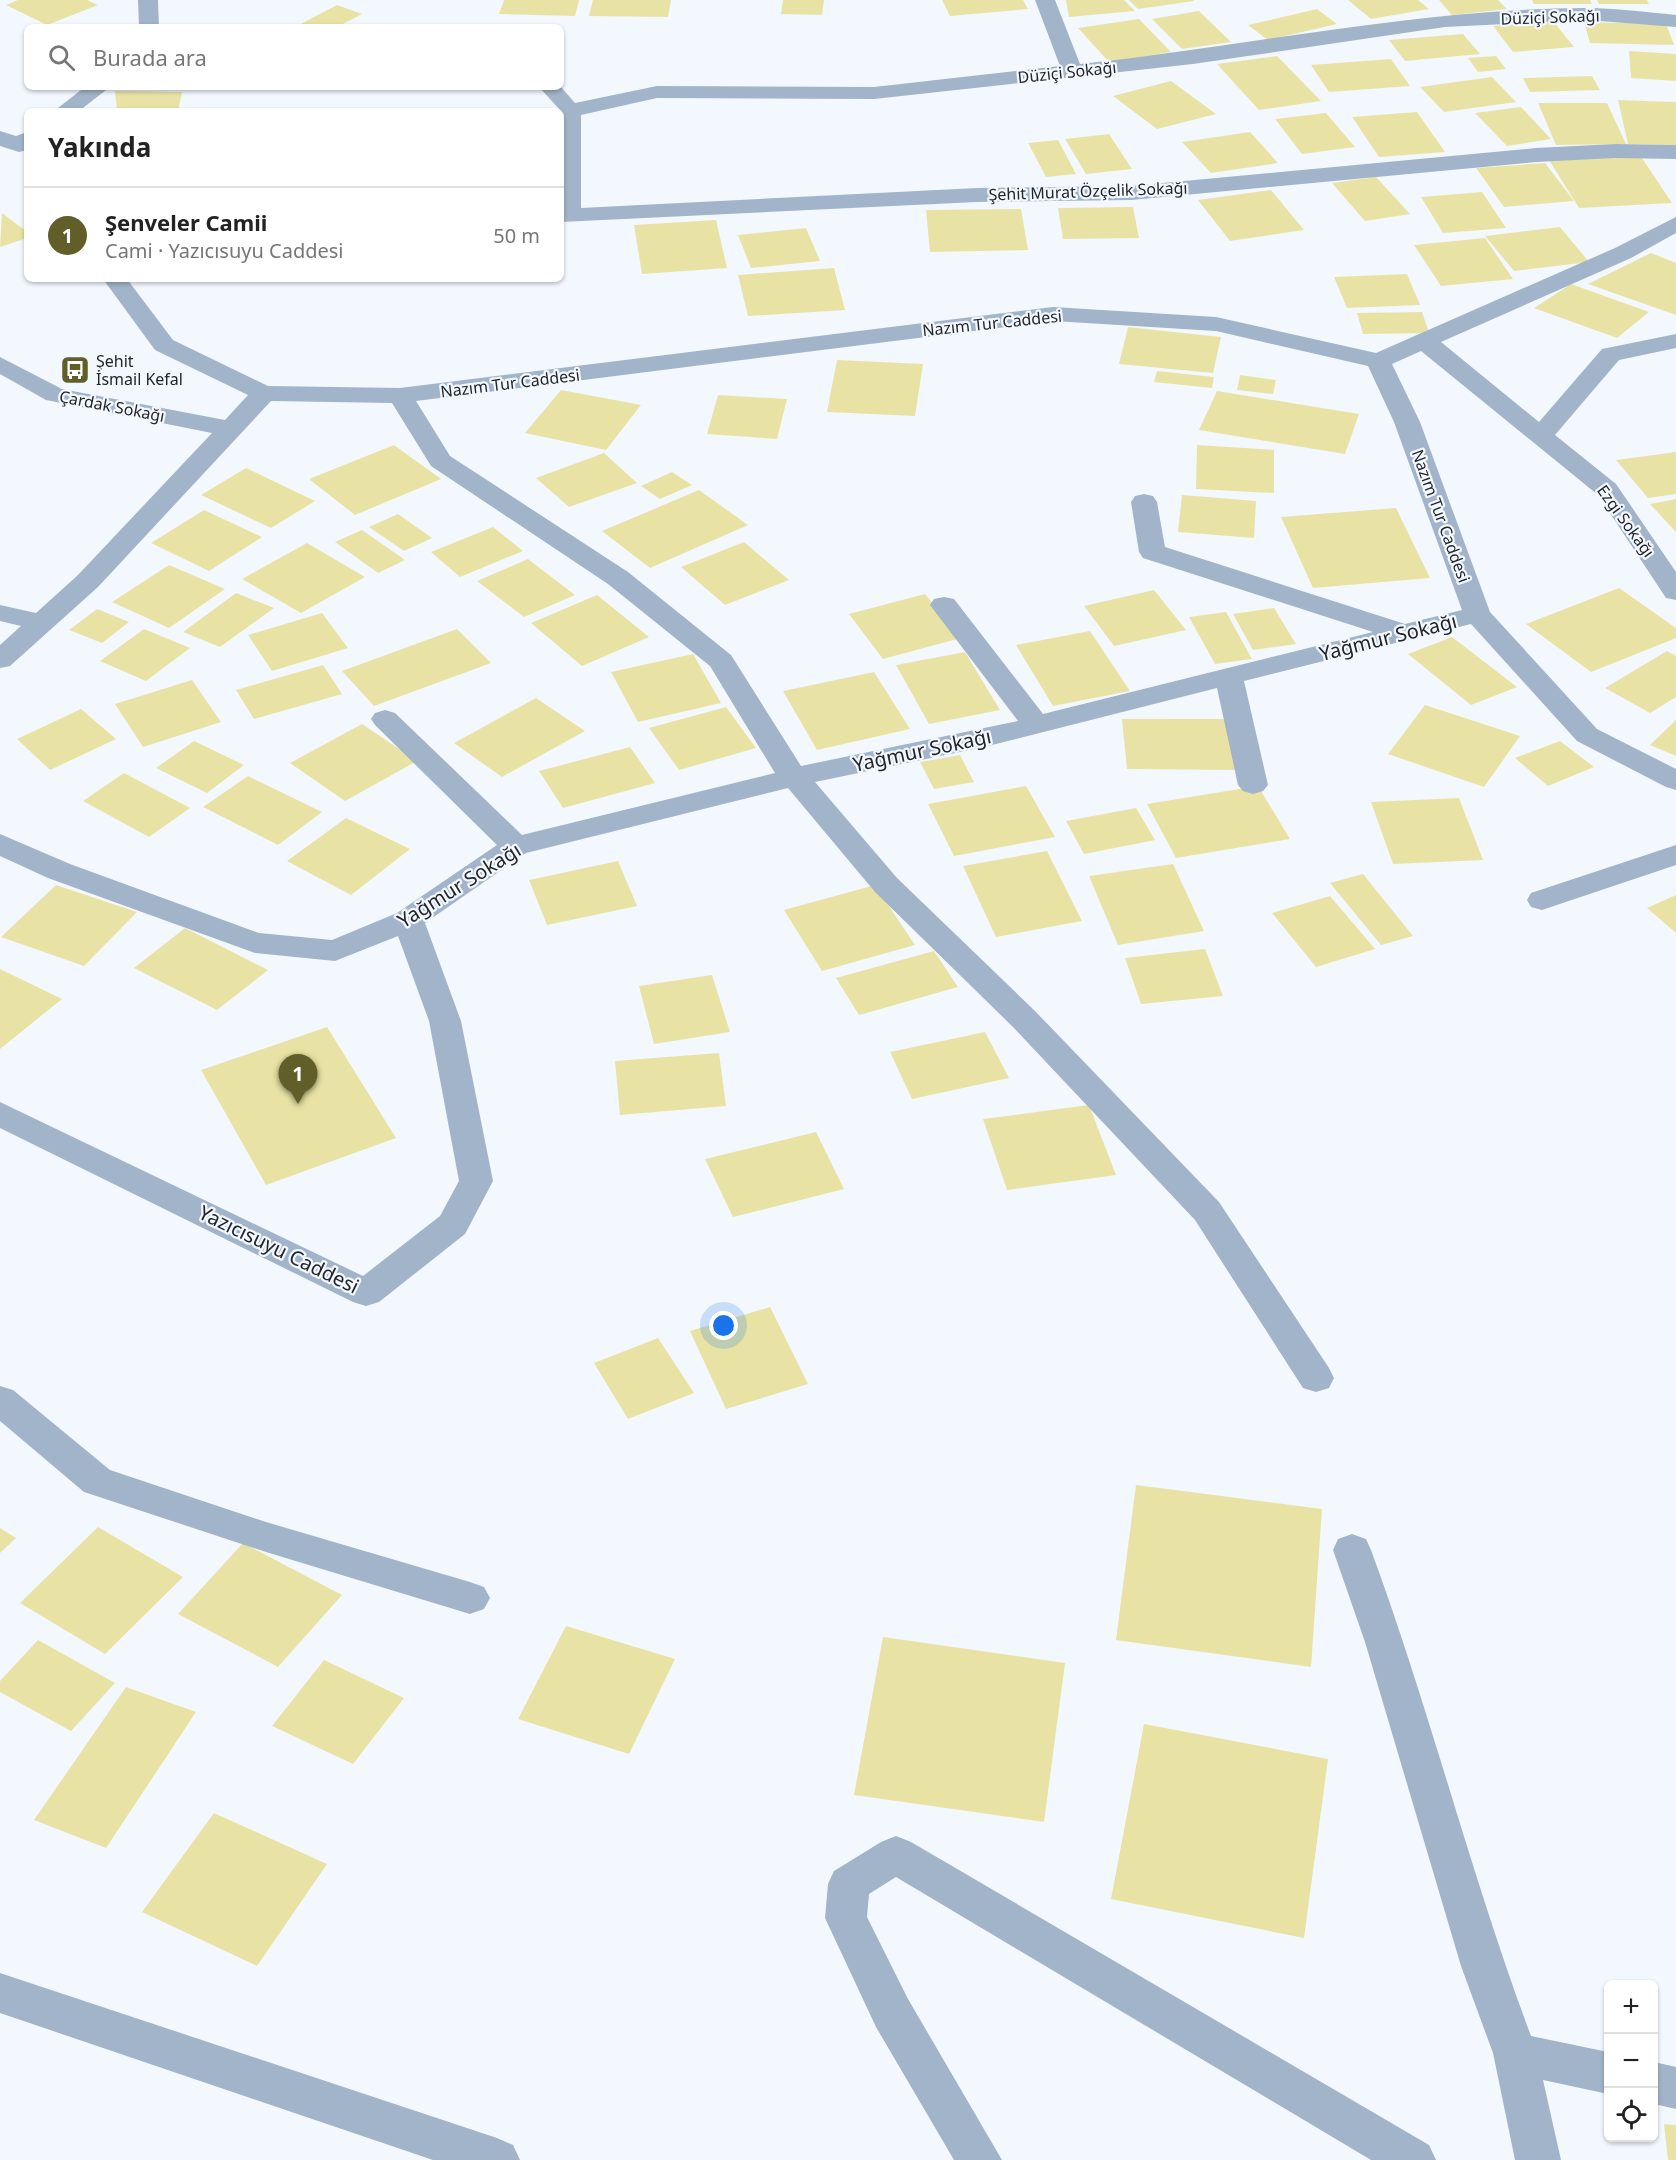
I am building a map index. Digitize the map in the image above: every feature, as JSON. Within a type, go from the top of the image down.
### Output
[{"type":"street","points":[[148,0],[148,24]]},
{"type":"street","points":[[1045,0],[1073,72]]},
{"type":"street","points":[[1521,0],[1533,17]]},
{"type":"street","name":"Düziçi Sokağı","points":[[570,111],[657,92],[874,93],[1193,58],[1445,21],[1587,14],[1676,21]]},
{"type":"street","points":[[69,108],[95,90]]},
{"type":"street","points":[[552,90],[570,111],[566,215]]},
{"type":"street","name":"Şehit Murat Özçelik Sokağı","points":[[566,215],[977,195],[1131,193],[1536,155],[1615,151],[1676,152]]},
{"type":"street","points":[[1378,361],[1623,253],[1676,224]]},
{"type":"street","name":"Nazım Tur Caddesi","points":[[118,282],[164,345],[264,393],[400,396],[1053,314],[1216,324],[1378,361],[1407,422],[1477,614],[1587,735],[1676,781]]},
{"type":"street","points":[[1541,435],[1611,354],[1676,341]]},
{"type":"street","name":"Ezgi Sokağı","points":[[1425,342],[1607,490],[1676,592]]},
{"type":"street","name":"Çardak Sokağı","points":[[0,364],[55,395],[231,429]]},
{"type":"street","points":[[0,660],[88,581],[264,393]]},
{"type":"street","points":[[400,396],[440,461],[618,578],[721,661],[780,760],[886,885],[1024,1019],[1207,1211],[1316,1378]]},
{"type":"street","points":[[1144,502],[1152,552],[1405,633]]},
{"type":"street","points":[[944,604],[1036,725]]},
{"type":"street","points":[[0,613],[41,623]]},
{"type":"street","name":"Yağmur Sokağı","points":[[0,844],[59,871],[255,943],[335,951],[408,920],[516,846],[795,777],[1036,725],[1477,614]]},
{"type":"street","points":[[1229,677],[1252,785]]},
{"type":"street","points":[[385,719],[516,846]]},
{"type":"street","points":[[1542,900],[1676,855]]},
{"type":"street","name":"Yazıcısuyu Caddesi","points":[[0,1114],[366,1293],[453,1225],[476,1181],[446,1021],[408,920]]},
{"type":"street","points":[[0,1400],[97,1481],[266,1537],[470,1598]]},
{"type":"street","points":[[1352,1550],[1385,1642],[1483,1966],[1515,2053],[1538,2160]]},
{"type":"street","points":[[978,2160],[892,2013],[846,1918],[849,1884],[896,1855],[1413,2160]]},
{"type":"street","points":[[0,1993],[497,2160]]},
{"type":"street","points":[[1515,2053],[1604,2072]]},
{"type":"street","points":[[1658,2084],[1676,2088]]},
{"type":"building","points":[[18,0],[87,0],[98,5],[45,24],[6,5]]},
{"type":"building","points":[[504,0],[579,0],[575,16],[499,14]]},
{"type":"building","points":[[593,0],[671,0],[668,17],[589,16]]},
{"type":"building","points":[[783,0],[824,0],[822,15],[781,14]]},
{"type":"building","points":[[942,0],[1023,0],[1028,9],[950,16]]},
{"type":"building","points":[[1066,0],[1124,0],[1135,11],[1069,17]]},
{"type":"building","points":[[1129,0],[1194,0],[1194,1],[1138,9]]},
{"type":"building","points":[[1348,0],[1418,0],[1429,9],[1371,19]]},
{"type":"building","points":[[1439,0],[1498,0],[1507,9],[1452,15]]},
{"type":"building","points":[[1532,0],[1590,0],[1592,4],[1534,4]]},
{"type":"building","points":[[1597,0],[1647,0],[1649,4],[1599,4]]},
{"type":"building","points":[[337,5],[362,14],[343,24],[301,24]]},
{"type":"building","points":[[1317,9],[1337,24],[1268,40],[1248,25]]},
{"type":"building","points":[[1199,11],[1231,42],[1182,49],[1152,19]]},
{"type":"building","points":[[1139,19],[1171,52],[1109,62],[1078,28]]},
{"type":"building","points":[[1553,21],[1574,47],[1513,52],[1493,26]]},
{"type":"building","points":[[1584,22],[1666,24],[1674,45],[1590,43]]},
{"type":"building","points":[[1463,34],[1480,54],[1405,61],[1389,40]]},
{"type":"building","points":[[1629,51],[1676,54],[1676,81],[1631,78]]},
{"type":"building","points":[[1277,56],[1321,101],[1259,110],[1217,64]]},
{"type":"building","points":[[1496,56],[1506,69],[1478,72],[1468,58]]},
{"type":"building","points":[[1391,59],[1410,86],[1329,92],[1311,65]]},
{"type":"building","points":[[1592,76],[1600,90],[1530,92],[1523,78]]},
{"type":"building","points":[[1492,77],[1516,102],[1444,112],[1420,87]]},
{"type":"building","points":[[1171,81],[1216,114],[1157,129],[1113,96]]},
{"type":"building","points":[[115,91],[182,92],[179,108],[117,108]]},
{"type":"building","points":[[1618,100],[1676,102],[1676,145],[1628,144]]},
{"type":"building","points":[[1538,103],[1607,103],[1626,144],[1556,145]]},
{"type":"building","points":[[1521,107],[1551,139],[1507,146],[1475,113]]},
{"type":"building","points":[[1417,112],[1445,152],[1379,157],[1352,117]]},
{"type":"building","points":[[1326,113],[1355,147],[1302,154],[1275,119]]},
{"type":"building","points":[[1250,132],[1278,163],[1211,173],[1182,142]]},
{"type":"building","points":[[1109,134],[1132,169],[1086,174],[1065,139]]},
{"type":"building","points":[[1058,140],[1076,174],[1046,177],[1028,143]]},
{"type":"building","points":[[1640,155],[1672,203],[1579,208],[1549,160]]},
{"type":"building","points":[[1545,163],[1574,201],[1504,207],[1476,168]]},
{"type":"building","points":[[1376,177],[1410,214],[1365,221],[1332,183]]},
{"type":"building","points":[[1271,190],[1304,230],[1230,241],[1198,200]]},
{"type":"building","points":[[1482,192],[1506,228],[1443,233],[1421,197]]},
{"type":"building","points":[[1133,207],[1139,238],[1063,239],[1058,208]]},
{"type":"building","points":[[1021,209],[1028,250],[930,252],[926,210]]},
{"type":"building","points":[[2,213],[24,230],[24,239],[0,247]]},
{"type":"building","points":[[716,220],[727,268],[642,274],[634,225]]},
{"type":"building","points":[[1560,227],[1589,262],[1514,271],[1485,236]]},
{"type":"building","points":[[806,228],[820,261],[751,268],[738,235]]},
{"type":"building","points":[[1485,238],[1513,279],[1441,286],[1414,245]]},
{"type":"building","points":[[1651,253],[1676,263],[1676,315],[1588,284]]},
{"type":"building","points":[[834,268],[845,310],[748,316],[738,275]]},
{"type":"building","points":[[1407,274],[1420,305],[1347,308],[1334,277]]},
{"type":"building","points":[[1571,284],[1649,312],[1617,338],[1534,308]]},
{"type":"building","points":[[1422,312],[1429,333],[1363,334],[1357,313]]},
{"type":"building","points":[[1128,327],[1221,337],[1213,373],[1119,364]]},
{"type":"building","points":[[837,360],[923,364],[915,416],[827,412]]},
{"type":"building","points":[[1157,371],[1214,377],[1212,388],[1154,382]]},
{"type":"building","points":[[1240,375],[1276,380],[1273,394],[1237,390]]},
{"type":"building","points":[[561,390],[641,405],[606,450],[525,433]]},
{"type":"building","points":[[1217,391],[1359,414],[1345,454],[1199,430]]},
{"type":"building","points":[[718,395],[787,399],[777,439],[707,434]]},
{"type":"building","points":[[394,445],[441,479],[355,515],[309,479]]},
{"type":"building","points":[[1197,445],[1274,450],[1274,493],[1196,489]]},
{"type":"building","points":[[1676,452],[1676,494],[1648,498],[1616,460]]},
{"type":"building","points":[[604,453],[637,483],[569,507],[536,478]]},
{"type":"building","points":[[246,468],[315,501],[271,528],[201,495]]},
{"type":"building","points":[[672,472],[692,485],[660,499],[641,486]]},
{"type":"building","points":[[699,490],[748,525],[650,568],[602,531]]},
{"type":"building","points":[[1182,495],[1256,501],[1254,538],[1178,532]]},
{"type":"building","points":[[1676,499],[1676,532],[1650,504]]},
{"type":"building","points":[[1396,508],[1430,578],[1313,588],[1281,517]]},
{"type":"building","points":[[204,510],[262,537],[209,571],[151,543]]},
{"type":"building","points":[[398,514],[432,538],[404,551],[369,527]]},
{"type":"building","points":[[493,527],[523,551],[460,577],[431,552]]},
{"type":"building","points":[[362,530],[405,560],[378,573],[335,542]]},
{"type":"building","points":[[744,542],[789,580],[725,605],[681,567]]},
{"type":"building","points":[[307,543],[365,577],[301,613],[242,579]]},
{"type":"building","points":[[528,559],[575,595],[524,617],[477,581]]},
{"type":"building","points":[[169,565],[225,589],[169,628],[112,602]]},
{"type":"building","points":[[1619,588],[1676,628],[1676,638],[1591,672],[1526,624]]},
{"type":"building","points":[[1154,590],[1186,630],[1114,646],[1084,606]]},
{"type":"building","points":[[236,593],[274,608],[220,647],[183,632]]},
{"type":"building","points":[[925,594],[961,638],[883,659],[849,614]]},
{"type":"building","points":[[597,595],[649,637],[582,666],[531,623]]},
{"type":"building","points":[[1274,608],[1296,644],[1253,650],[1233,614]]},
{"type":"building","points":[[97,609],[129,622],[102,643],[69,630]]},
{"type":"building","points":[[1226,612],[1252,659],[1215,664],[1189,617]]},
{"type":"building","points":[[322,613],[348,648],[272,671],[248,635]]},
{"type":"building","points":[[144,629],[190,648],[146,681],[100,661]]},
{"type":"building","points":[[457,629],[491,663],[374,706],[342,671]]},
{"type":"building","points":[[1090,631],[1130,691],[1053,706],[1016,645]]},
{"type":"building","points":[[1452,637],[1517,687],[1471,705],[1408,654]]},
{"type":"building","points":[[1667,651],[1676,656],[1676,697],[1650,713],[1605,688]]},
{"type":"building","points":[[965,652],[1000,710],[929,724],[896,665]]},
{"type":"building","points":[[693,654],[721,703],[638,722],[611,672]]},
{"type":"building","points":[[323,665],[342,694],[254,719],[236,690]]},
{"type":"building","points":[[874,672],[910,729],[817,750],[783,691]]},
{"type":"building","points":[[192,680],[221,722],[143,747],[115,704]]},
{"type":"building","points":[[536,698],[585,731],[502,777],[454,743]]},
{"type":"building","points":[[1425,705],[1520,736],[1484,787],[1388,754]]},
{"type":"building","points":[[726,707],[756,748],[679,770],[649,728]]},
{"type":"building","points":[[81,709],[116,739],[50,770],[17,739]]},
{"type":"building","points":[[1122,719],[1228,719],[1236,770],[1127,769]]},
{"type":"building","points":[[1676,720],[1676,756],[1650,745]]},
{"type":"building","points":[[362,724],[417,761],[345,801],[290,763]]},
{"type":"building","points":[[194,741],[244,765],[207,793],[156,768]]},
{"type":"building","points":[[1560,741],[1594,767],[1548,786],[1515,758]]},
{"type":"building","points":[[630,747],[655,783],[563,808],[539,771]]},
{"type":"building","points":[[960,755],[974,782],[934,789],[920,762]]},
{"type":"building","points":[[124,773],[190,808],[149,837],[83,801]]},
{"type":"building","points":[[248,776],[322,812],[278,845],[203,807]]},
{"type":"building","points":[[1026,786],[1055,837],[954,856],[928,804]]},
{"type":"building","points":[[1258,786],[1290,839],[1176,858],[1147,804]]},
{"type":"building","points":[[1459,798],[1483,860],[1393,864],[1371,802]]},
{"type":"building","points":[[1136,808],[1155,840],[1084,854],[1066,821]]},
{"type":"building","points":[[346,818],[410,849],[351,895],[287,861]]},
{"type":"building","points":[[1047,851],[1082,921],[996,937],[963,866]]},
{"type":"building","points":[[618,861],[637,906],[547,925],[529,880]]},
{"type":"building","points":[[1173,864],[1204,931],[1118,945],[1089,876]]},
{"type":"building","points":[[1363,874],[1413,936],[1381,945],[1330,883]]},
{"type":"building","points":[[56,885],[137,912],[84,966],[1,937]]},
{"type":"building","points":[[875,885],[915,945],[822,971],[784,910]]},
{"type":"building","points":[[1676,895],[1676,933],[1647,908]]},
{"type":"building","points":[[1330,896],[1375,949],[1316,967],[1272,913]]},
{"type":"building","points":[[185,928],[268,970],[217,1010],[134,968]]},
{"type":"building","points":[[1205,949],[1223,996],[1141,1004],[1125,958]]},
{"type":"building","points":[[934,951],[958,987],[859,1015],[836,978]]},
{"type":"building","points":[[0,969],[62,999],[0,1049]]},
{"type":"building","points":[[712,975],[730,1032],[654,1044],[639,986]]},
{"type":"building","points":[[327,1027],[396,1138],[266,1185],[201,1070]]},
{"type":"building","points":[[985,1032],[1009,1078],[912,1099],[890,1052]]},
{"type":"building","points":[[719,1053],[726,1106],[620,1115],[615,1061]]},
{"type":"building","points":[[1089,1105],[1116,1175],[1007,1190],[983,1119]]},
{"type":"building","points":[[816,1132],[844,1189],[733,1217],[705,1159]]},
{"type":"building","points":[[770,1307],[808,1384],[726,1409],[690,1331]]},
{"type":"building","points":[[658,1338],[694,1393],[628,1419],[594,1363]]},
{"type":"building","points":[[1136,1485],[1322,1509],[1311,1667],[1116,1640]]},
{"type":"building","points":[[98,1527],[183,1577],[105,1654],[20,1603]]},
{"type":"building","points":[[0,1528],[16,1538],[0,1553]]},
{"type":"building","points":[[243,1543],[342,1595],[278,1667],[178,1614]]},
{"type":"building","points":[[566,1626],[675,1659],[629,1754],[518,1719]]},
{"type":"building","points":[[883,1637],[1065,1663],[1044,1822],[854,1795]]},
{"type":"building","points":[[38,1640],[115,1683],[71,1731],[0,1692],[0,1681]]},
{"type":"building","points":[[324,1660],[404,1698],[353,1764],[272,1726]]},
{"type":"building","points":[[126,1687],[196,1712],[106,1848],[34,1820]]},
{"type":"building","points":[[1144,1724],[1328,1759],[1304,1938],[1111,1899]]},
{"type":"building","points":[[214,1813],[327,1864],[257,1966],[142,1912]]},
{"type":"building","points":[[1664,2124],[1676,2125],[1676,2160],[1668,2160]]},
{"type":"place","name":"Şehit İsmail Kefal","points":[[75,370]]},
{"type":"place","name":"Şenveler Camii","points":[[298,1104]]}]
